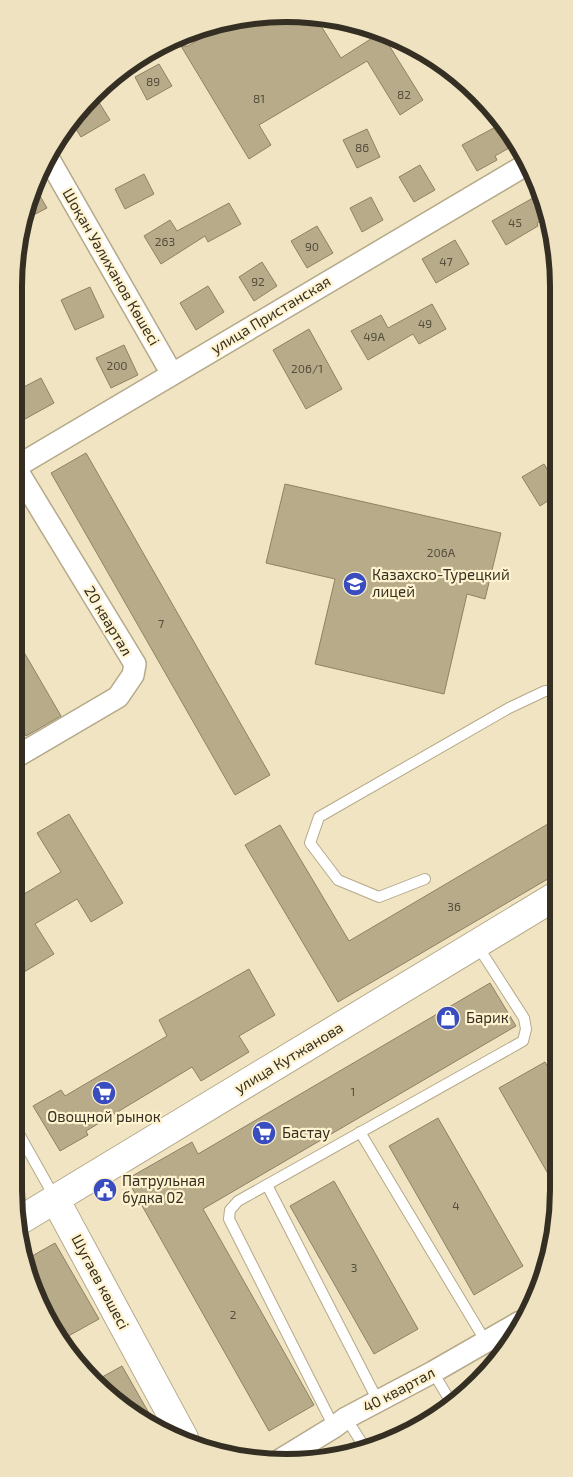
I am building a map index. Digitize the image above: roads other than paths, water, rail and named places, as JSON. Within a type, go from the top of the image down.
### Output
[{"type":"street","name":"Шоқан Уәлиханов Көшесі","points":[[52,165],[172,374]]},
{"type":"street","name":"улица Пристанская","points":[[22,464],[522,167]]},
{"type":"street","name":"20 квартал","points":[[22,479],[135,664],[133,675],[118,697],[22,753]]},
{"type":"street","name":"улица Кутжанова","points":[[24,1218],[550,899]]},
{"type":"street","name":"Шугаев көшесі","points":[[55,1199],[181,1432]]},
{"type":"street","name":"40 квартал","points":[[290,1454],[378,1401],[512,1327]]},
{"type":"lane","points":[[425,879],[379,897],[338,880],[310,843],[319,817],[510,708],[545,691],[550,691]]},
{"type":"lane","points":[[361,1444],[340,1423],[229,1219],[230,1210],[238,1201],[523,1041],[526,1029],[524,1018],[476,944]]},
{"type":"lane","points":[[360,1132],[486,1342]]},
{"type":"lane","name":"Шугаев көшесі","points":[[22,1140],[55,1199]]},
{"type":"lane","points":[[267,1185],[378,1401]]},
{"type":"lane","points":[[433,1372],[449,1399]]},
{"type":"place","name":"Казахско-Турецкий лицей","points":[[355,584]]},
{"type":"place","name":"Барик","points":[[448,1018]]},
{"type":"place","name":"Овощной рынок","points":[[104,1093]]},
{"type":"place","name":"Бастау","points":[[264,1133]]},
{"type":"place","name":"Патрульная будка 02","points":[[105,1190]]}]
